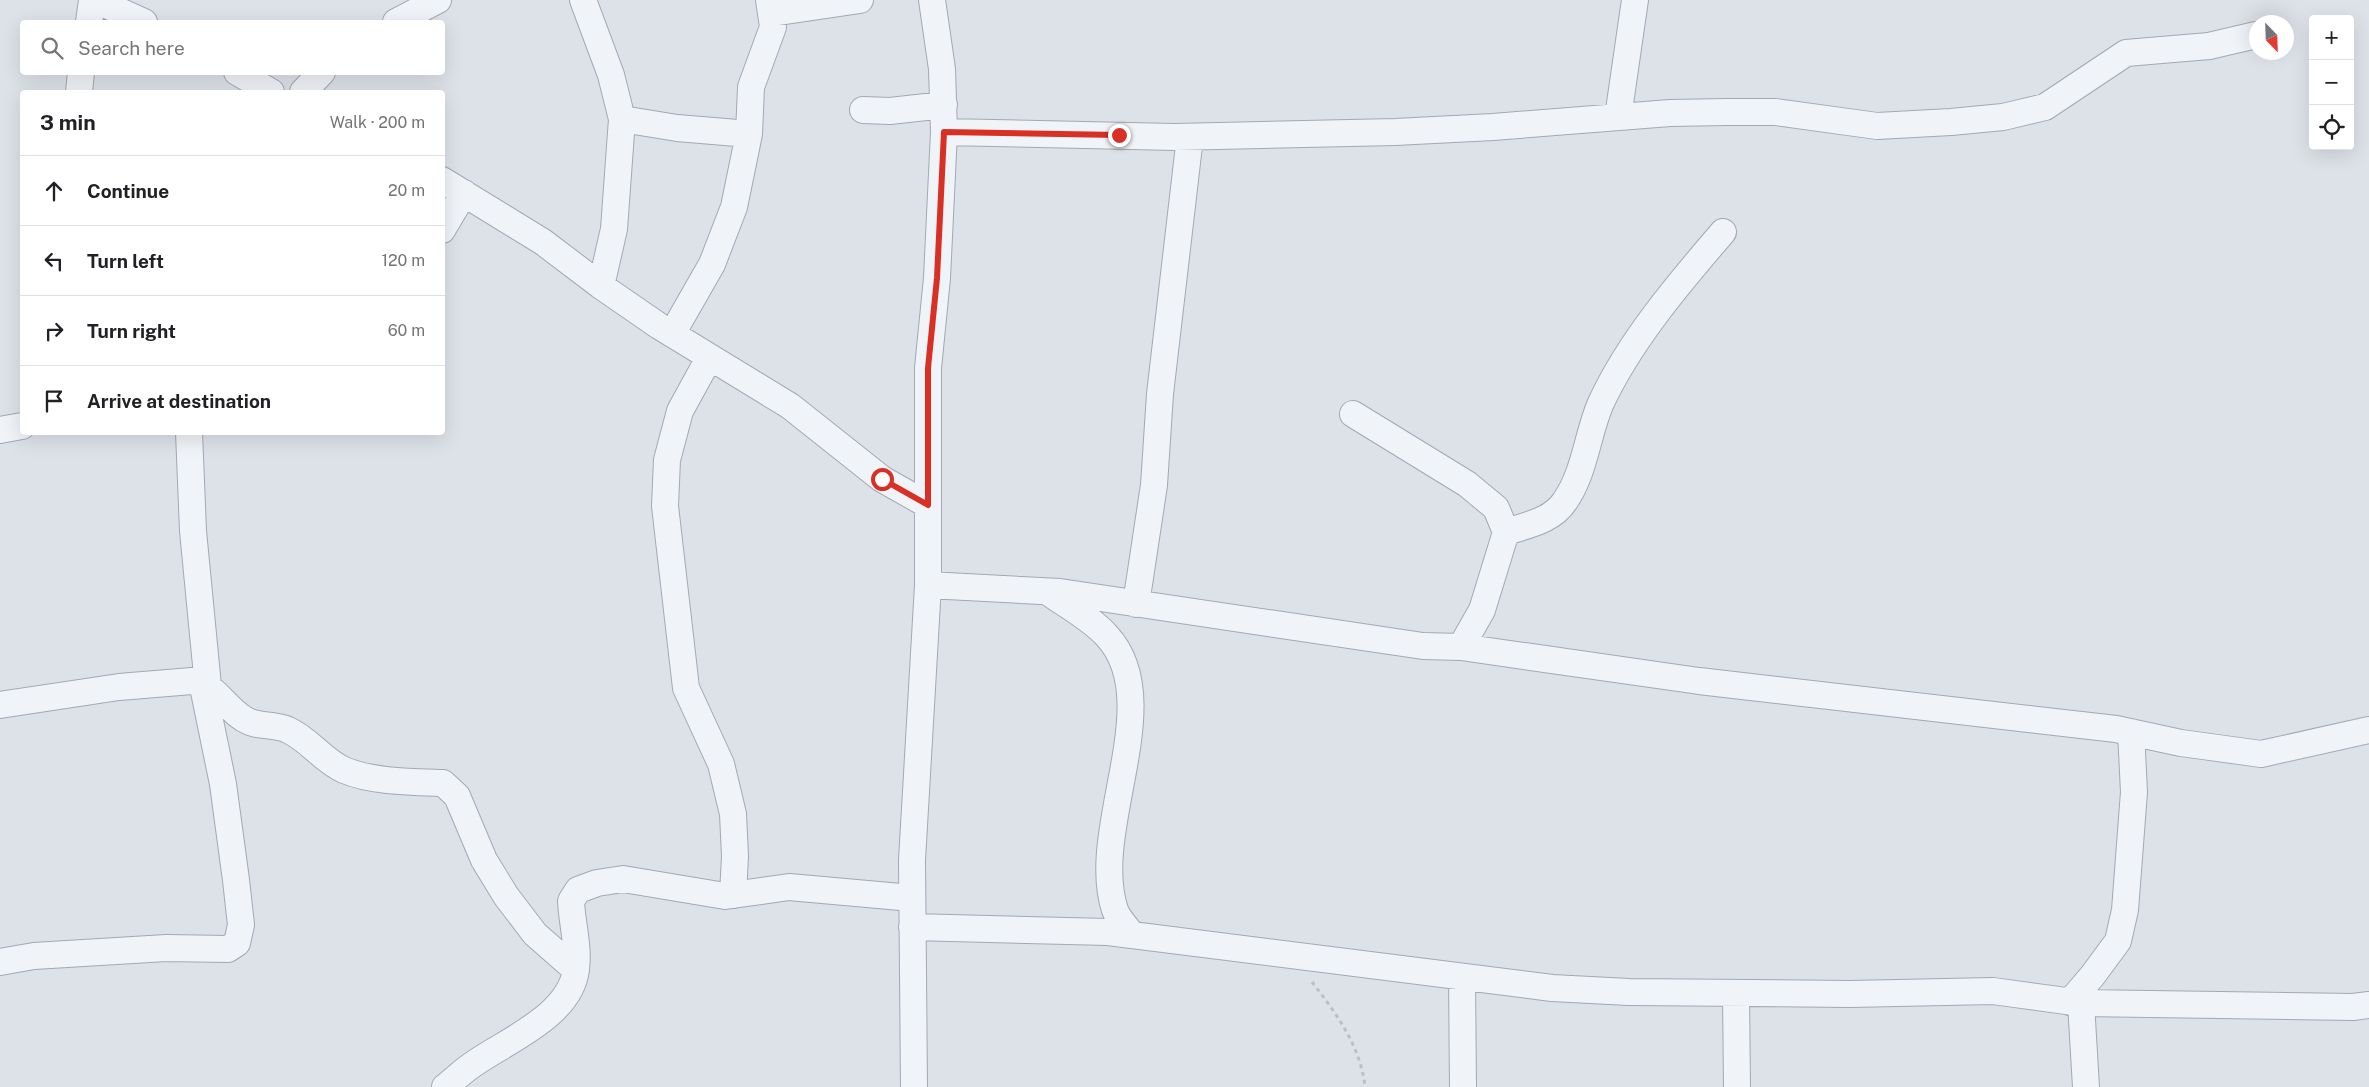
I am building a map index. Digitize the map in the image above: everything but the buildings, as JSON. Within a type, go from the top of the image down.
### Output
[{"type":"street","points":[[88,20],[93,0],[139,20]]},
{"type":"street","points":[[400,20],[438,0]]},
{"type":"street","points":[[583,0],[611,75],[622,119],[614,229],[601,286]]},
{"type":"street","points":[[672,334],[712,264],[734,207],[749,134],[751,87],[770,40],[773,27],[771,6],[860,0]]},
{"type":"street","points":[[914,1087],[912,860],[928,585],[928,368],[937,278],[944,132],[942,69],[932,0]]},
{"type":"street","points":[[1618,117],[1635,0]]},
{"type":"street","points":[[944,132],[1190,136],[1395,132],[1670,113],[1776,112],[1877,126],[2003,117],[2045,107],[2126,53],[2209,46],[2249,37]]},
{"type":"street","points":[[79,90],[81,75]]},
{"type":"street","points":[[242,75],[268,90]]},
{"type":"street","points":[[305,90],[319,75]]},
{"type":"street","points":[[863,110],[890,111],[944,105]]},
{"type":"street","points":[[622,119],[678,128],[749,134]]},
{"type":"street","points":[[1136,604],[1154,485],[1160,394],[1190,136]]},
{"type":"street","points":[[445,182],[543,242],[601,286],[672,334],[790,406],[882,479],[928,505]]},
{"type":"street","points":[[445,225],[464,194]]},
{"type":"street","points":[[1506,532],[1543,520],[1554,513],[1565,501],[1578,475],[1600,406],[1616,374],[1633,347],[1723,232]]},
{"type":"street","points":[[709,358],[680,410],[668,460],[665,506],[686,688],[721,764],[733,814],[735,856],[733,895]]},
{"type":"street","points":[[1353,414],[1466,484],[1496,508],[1506,532],[1482,610],[1461,647]]},
{"type":"street","points":[[0,430],[20,426]]},
{"type":"street","points":[[0,962],[34,956],[166,948],[228,949],[233,948],[237,943],[241,925],[236,880],[223,784],[205,684],[193,531],[189,435]]},
{"type":"street","points":[[928,585],[1047,591],[1423,646],[1461,647],[1699,681],[2131,732],[2181,743],[2261,754],[2369,730]]},
{"type":"street","points":[[1047,591],[1107,636],[1117,650],[1126,672],[1130,697],[1129,736],[1117,793],[1109,878],[1116,912],[1132,935]]},
{"type":"street","points":[[0,705],[119,687],[192,681],[205,684],[238,716],[250,723],[278,726],[288,730],[312,744],[343,770],[415,784],[443,783],[457,796],[484,860],[506,896],[535,934],[576,970]]},
{"type":"street","points":[[2086,1087],[2076,1003],[2118,941],[2125,910],[2134,792],[2131,732]]},
{"type":"street","points":[[445,1087],[473,1064],[542,1020],[563,1000],[574,980],[576,970],[577,948],[571,901],[578,890],[597,883],[623,879],[725,896],[790,887],[912,898]]},
{"type":"street","points":[[912,927],[1018,928],[1132,935],[1552,988],[1629,992],[1850,994],[1993,991],[2076,1003],[2343,1007],[2369,1005]]},
{"type":"street","points":[[1462,978],[1463,1087]]},
{"type":"street","points":[[1736,993],[1737,1087]]},
{"type":"path","points":[[1290,954],[1317,988],[1354,1045],[1363,1070],[1365,1087]]},
{"type":"route","points":[[882,479],[928,505],[928,368],[937,278],[944,132],[1119,135]]}]
